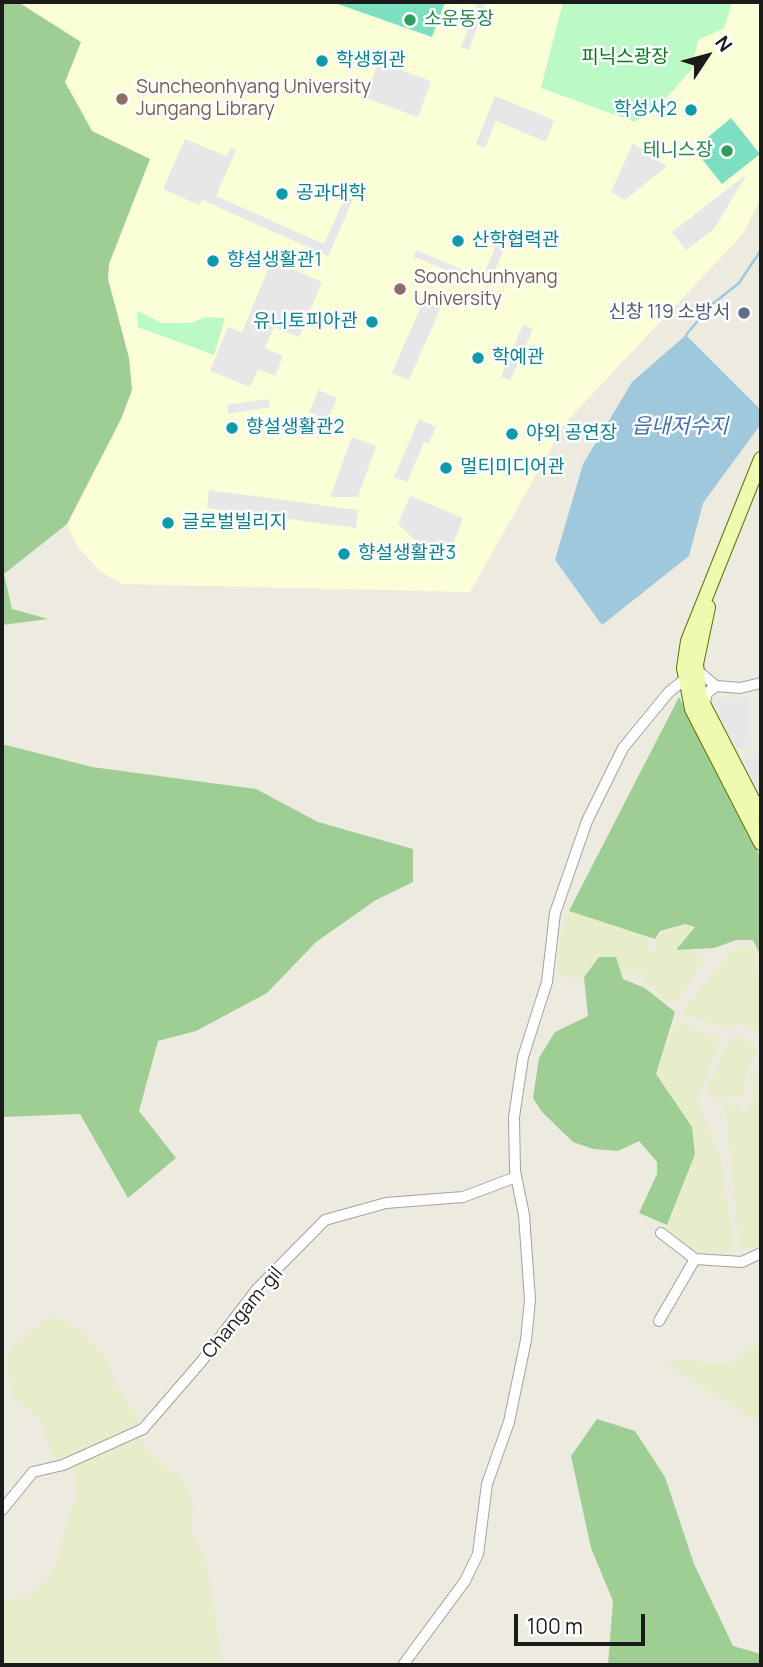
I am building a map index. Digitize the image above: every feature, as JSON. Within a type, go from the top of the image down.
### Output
[{"type":"main road","points":[[761,459],[688,641],[684,680],[692,709],[761,843]]},
{"type":"main road","points":[[712,582],[696,664],[706,713],[761,816]]},
{"type":"street","points":[[696,664],[704,678],[716,686],[740,688],[761,683]]},
{"type":"street","points":[[403,1665],[471,1569],[481,1539],[487,1483],[509,1422],[530,1310],[524,1215],[516,1177],[514,1117],[519,1072],[545,993],[552,932],[560,895],[587,821],[623,748],[669,692],[684,680]]},
{"type":"street","points":[[706,713],[704,699],[716,686]]},
{"type":"street","name":"Changam-gil","points":[[2,1510],[33,1472],[63,1465],[143,1429],[197,1368],[257,1289],[325,1220],[386,1203],[463,1197],[516,1177]]},
{"type":"street","points":[[661,1233],[695,1259],[741,1262],[761,1253]]},
{"type":"street","points":[[659,1321],[695,1259]]},
{"type":"shaded area","name":"Soonchunhyang University","points":[[2,2],[761,2],[761,198],[743,234],[566,422],[470,592],[121,584],[100,571],[78,547],[67,524],[121,419],[132,390],[108,279],[109,264],[2,158]]},
{"type":"shaded area","points":[[478,2],[486,2],[469,50],[461,47]]},
{"type":"shaded area","points":[[378,62],[431,81],[418,117],[365,98]]},
{"type":"shaded area","points":[[495,96],[554,120],[546,142],[496,121],[485,148],[476,144]]},
{"type":"shaded area","points":[[185,139],[226,156],[231,148],[236,150],[216,196],[324,244],[353,180],[360,184],[328,256],[202,200],[199,205],[163,189]]},
{"type":"shaded area","points":[[633,143],[667,166],[625,200],[611,192]]},
{"type":"shaded area","points":[[747,174],[714,229],[686,250],[672,232]]},
{"type":"shaded area","points":[[498,241],[506,245],[488,287],[414,257],[416,250],[482,278]]},
{"type":"shaded area","points":[[272,260],[322,282],[299,337],[274,327],[265,348],[283,356],[275,376],[258,369],[250,387],[210,371],[228,327],[242,332]]},
{"type":"shaded area","points":[[424,299],[441,307],[409,380],[392,373]]},
{"type":"shaded area","points":[[523,325],[533,329],[510,381],[501,377]]},
{"type":"shaded area","points":[[319,390],[337,398],[328,420],[309,412]]},
{"type":"shaded area","points":[[268,399],[270,407],[228,414],[227,405]]},
{"type":"shaded area","points":[[419,419],[436,427],[428,444],[424,442],[407,482],[394,477]]},
{"type":"shaded area","points":[[352,437],[376,446],[358,497],[330,497]]},
{"type":"shaded area","points":[[209,490],[358,510],[356,528],[207,508]]},
{"type":"shaded area","points":[[410,496],[463,518],[449,554],[416,541],[398,524]]},
{"type":"shaded area","points":[[748,698],[751,747],[734,748],[719,721],[718,699]]},
{"type":"shaded area","points":[[761,750],[761,796],[742,761]]},
{"type":"shaded area","points":[[569,911],[648,937],[650,953],[657,952],[655,939],[666,930],[686,924],[695,927],[677,950],[691,948],[706,958],[676,1002],[658,999],[655,987],[646,984],[644,973],[633,970],[623,979],[599,957],[578,981],[558,973],[557,951]]},
{"type":"shaded area","points":[[742,946],[758,949],[761,1032],[742,1025],[724,1027],[680,1014],[733,949]]},
{"type":"shaded area","points":[[676,1021],[720,1038],[697,1100],[722,1163],[733,1241],[731,1253],[712,1256],[696,1252],[668,1232],[667,1225],[687,1177],[692,1127],[656,1074]]},
{"type":"shaded area","points":[[732,1036],[745,1038],[757,1049],[747,1073],[743,1096],[715,1100],[707,1089]]},
{"type":"shaded area","points":[[760,1072],[761,1246],[748,1249],[739,1244],[725,1106],[737,1105],[747,1115],[753,1095],[753,1076]]},
{"type":"shaded area","points":[[48,1317],[67,1322],[85,1335],[107,1360],[116,1386],[139,1417],[137,1437],[162,1464],[181,1476],[189,1491],[194,1509],[191,1531],[207,1565],[223,1665],[2,1665],[2,1601],[25,1597],[52,1576],[76,1493],[74,1472],[54,1457],[39,1418],[14,1399],[8,1374],[8,1352]]},
{"type":"shaded area","points":[[761,1341],[761,1411],[757,1421],[663,1362],[688,1359],[712,1364],[730,1363]]},
{"type":"green space","points":[[18,2],[81,42],[65,82],[92,131],[150,159],[109,264],[108,279],[129,358],[132,390],[121,419],[67,524],[4,574],[12,609],[48,619],[2,625],[2,3]]},
{"type":"green space","name":"소운동장","points":[[332,2],[445,2],[432,37]]},
{"type":"green space","name":"피닉스광장","points":[[563,2],[731,2],[731,7],[724,28],[698,40],[692,69],[659,106],[635,122],[541,88]]},
{"type":"green space","name":"테니스장","points":[[731,118],[760,154],[722,184],[694,149]]},
{"type":"green space","points":[[137,311],[162,323],[191,323],[206,317],[225,318],[214,355],[138,327]]},
{"type":"green space","points":[[679,697],[761,858],[761,957],[753,940],[736,940],[714,948],[676,950],[695,927],[685,924],[660,931],[655,939],[569,911]]},
{"type":"green space","points":[[2,746],[92,767],[256,789],[318,822],[413,849],[413,882],[376,900],[316,942],[267,993],[196,1031],[158,1041],[139,1111],[176,1158],[128,1198],[80,1114],[2,1117]]},
{"type":"green space","points":[[599,957],[616,957],[623,979],[645,988],[675,1012],[656,1074],[692,1127],[695,1154],[667,1225],[639,1213],[657,1174],[657,1162],[639,1141],[618,1151],[593,1149],[573,1142],[542,1112],[533,1098],[539,1058],[555,1032],[588,1016],[584,977]]},
{"type":"green space","points":[[597,1419],[635,1431],[665,1477],[694,1564],[733,1646],[761,1654],[761,1665],[608,1665],[613,1601],[591,1548],[571,1456]]},
{"type":"water","name":"읍내저수지","points":[[686,335],[761,410],[761,424],[703,503],[689,556],[602,625],[555,560],[583,464],[632,382]]},
{"type":"waterway","points":[[686,335],[710,306],[739,283],[761,250]]},
{"type":"place","name":"소운동장","points":[[410,20]]},
{"type":"place","name":"학생회관","points":[[322,61]]},
{"type":"place","name":"Suncheonhyang University Jungang Library","points":[[122,99]]},
{"type":"place","name":"학성사2","points":[[691,110]]},
{"type":"place","name":"테니스장","points":[[727,151]]},
{"type":"place","name":"공과대학","points":[[282,194]]},
{"type":"place","name":"산학협력관","points":[[458,241]]},
{"type":"place","name":"향설생활관1","points":[[213,261]]},
{"type":"place","name":"Soonchunhyang University","points":[[400,289]]},
{"type":"place","name":"신창 119 소방서","points":[[744,313]]},
{"type":"place","name":"유니토피아관","points":[[372,322]]},
{"type":"place","name":"학예관","points":[[478,358]]},
{"type":"place","name":"향설생활관2","points":[[232,428]]},
{"type":"place","name":"야외 공연장","points":[[512,434]]},
{"type":"place","name":"멀티미디어관","points":[[446,468]]},
{"type":"place","name":"글로벌빌리지","points":[[168,523]]},
{"type":"place","name":"향설생활관3","points":[[344,554]]}]
